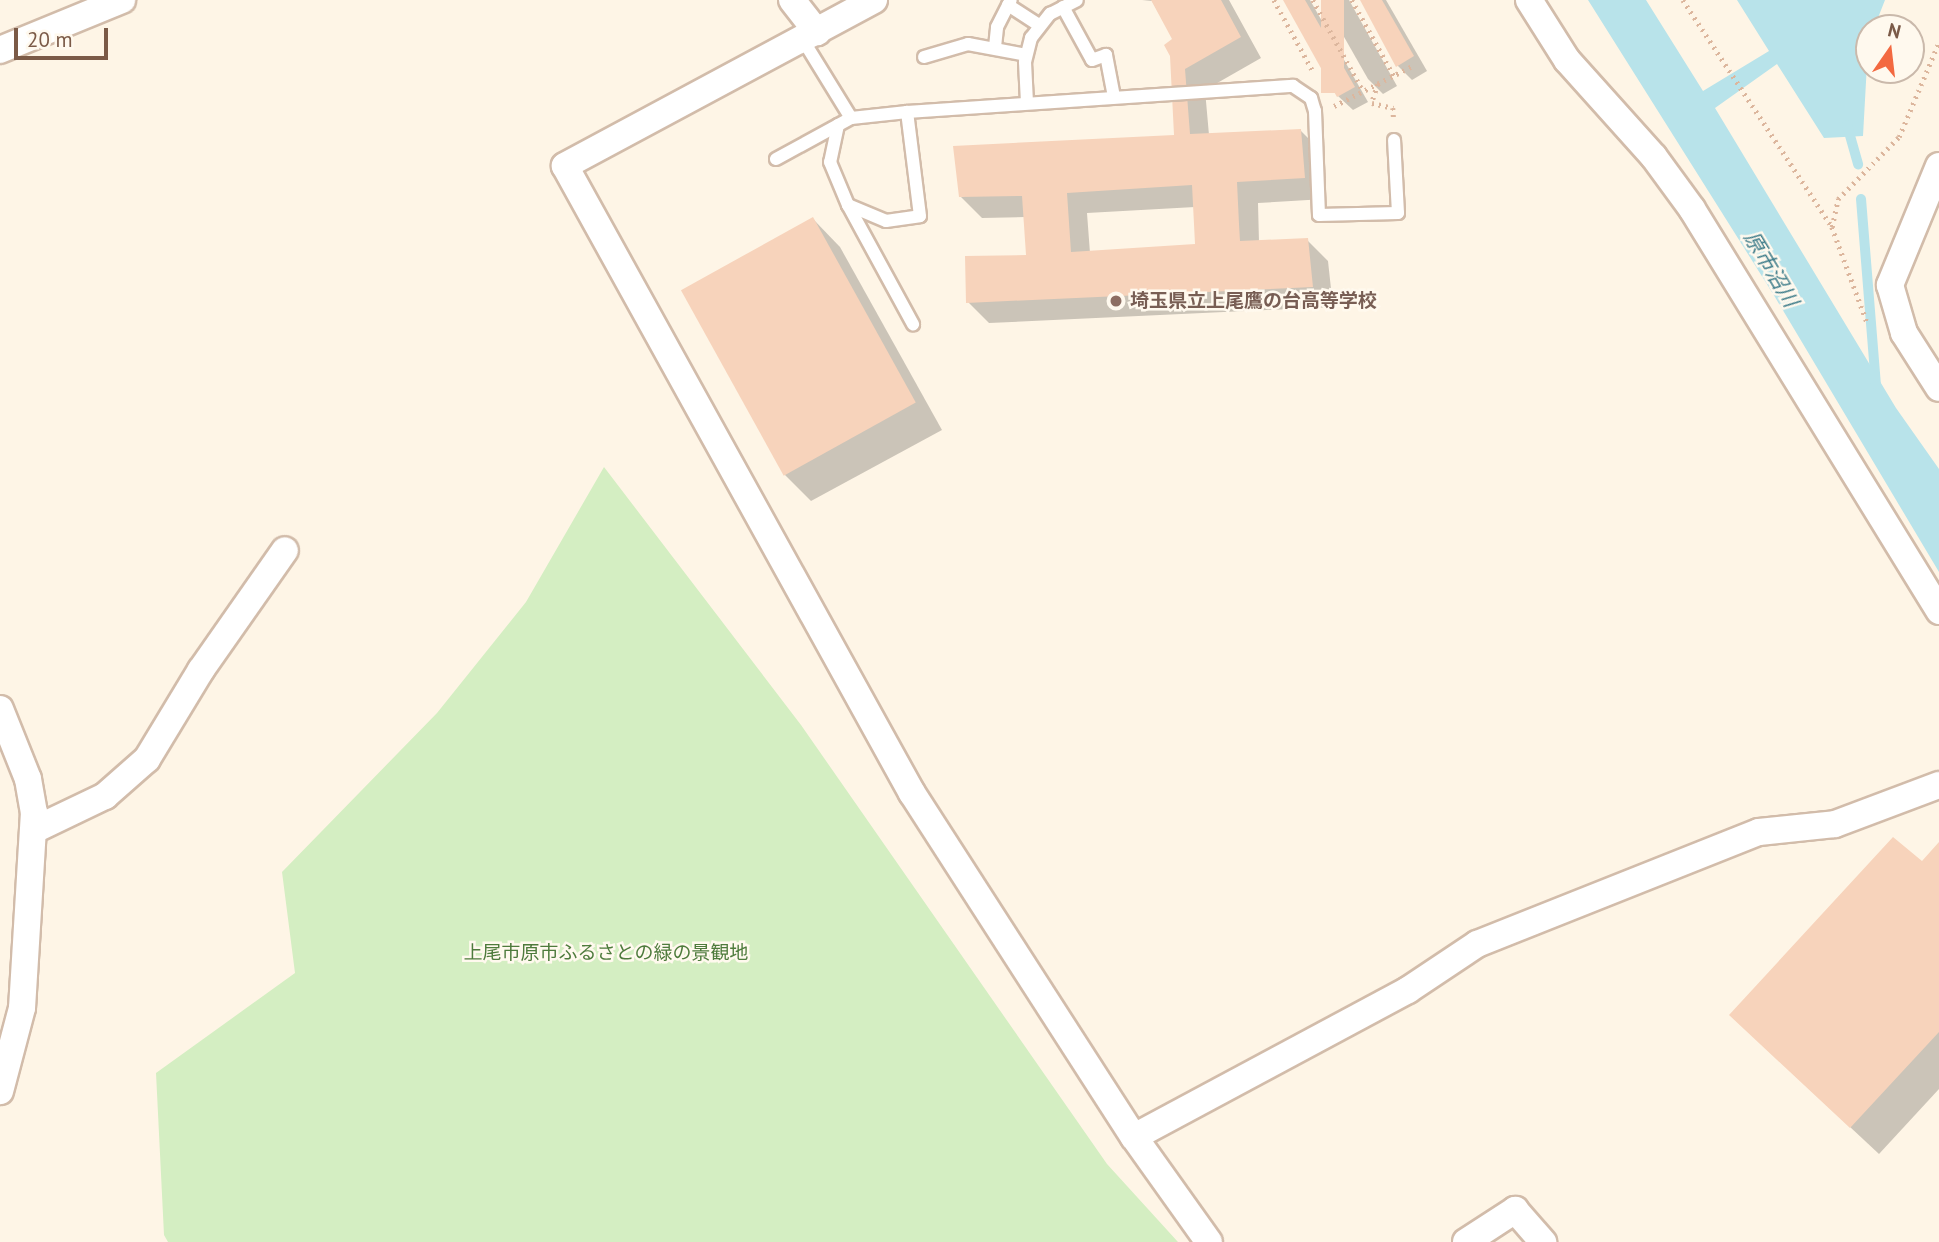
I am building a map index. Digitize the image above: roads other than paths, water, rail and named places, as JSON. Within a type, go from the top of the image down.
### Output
[{"type":"street","points":[[0,50],[122,0]]},
{"type":"street","points":[[792,0],[810,36]]},
{"type":"street","points":[[874,0],[565,166],[912,793],[1134,1137],[1209,1242]]},
{"type":"street","points":[[1529,0],[1567,60],[1654,158],[1692,208],[1939,611]]},
{"type":"street","points":[[1939,166],[1890,285],[1904,333],[1939,388]]},
{"type":"street","points":[[34,830],[105,796],[147,759],[201,670],[285,550]]},
{"type":"street","points":[[0,709],[8,752],[28,779],[34,830],[22,1008],[0,1091]]},
{"type":"street","points":[[1134,1137],[1408,990],[1477,944],[1759,832],[1835,824],[1939,785]]},
{"type":"street","points":[[1466,1242],[1515,1210],[1543,1242]]},
{"type":"lane","points":[[1027,103],[1026,55],[1039,25],[1077,0]]},
{"type":"lane","points":[[995,47],[997,27],[1009,2],[1039,25]]},
{"type":"lane","points":[[1063,7],[1092,60],[1106,55],[1114,97]]},
{"type":"lane","points":[[810,36],[851,118]]},
{"type":"lane","points":[[924,57],[968,44],[1026,55]]},
{"type":"lane","points":[[776,159],[851,118],[1282,86],[1304,91],[1315,111],[1320,215],[1398,213],[1394,140]]},
{"type":"lane","points":[[848,205],[886,221],[920,216],[907,112]]},
{"type":"lane","points":[[838,125],[830,162],[848,205],[913,324]]},
{"type":"water","name":"原市沼川","points":[[1588,0],[1646,0],[1703,91],[1769,51],[1737,0],[1885,0],[1880,14],[1855,14],[1855,84],[1866,84],[1863,136],[1824,138],[1777,64],[1715,108],[1896,408],[1939,469],[1939,572],[1775,297]]},
{"type":"waterway","points":[[1847,125],[1858,164]]},
{"type":"waterway","points":[[1861,199],[1876,384]]},
{"type":"place","name":"埼玉県立上尾鷹の台高等学校","points":[[1116,301]]},
{"type":"park label","name":"上尾市原市ふるさとの緑の景観地","points":[[606,953]]}]
